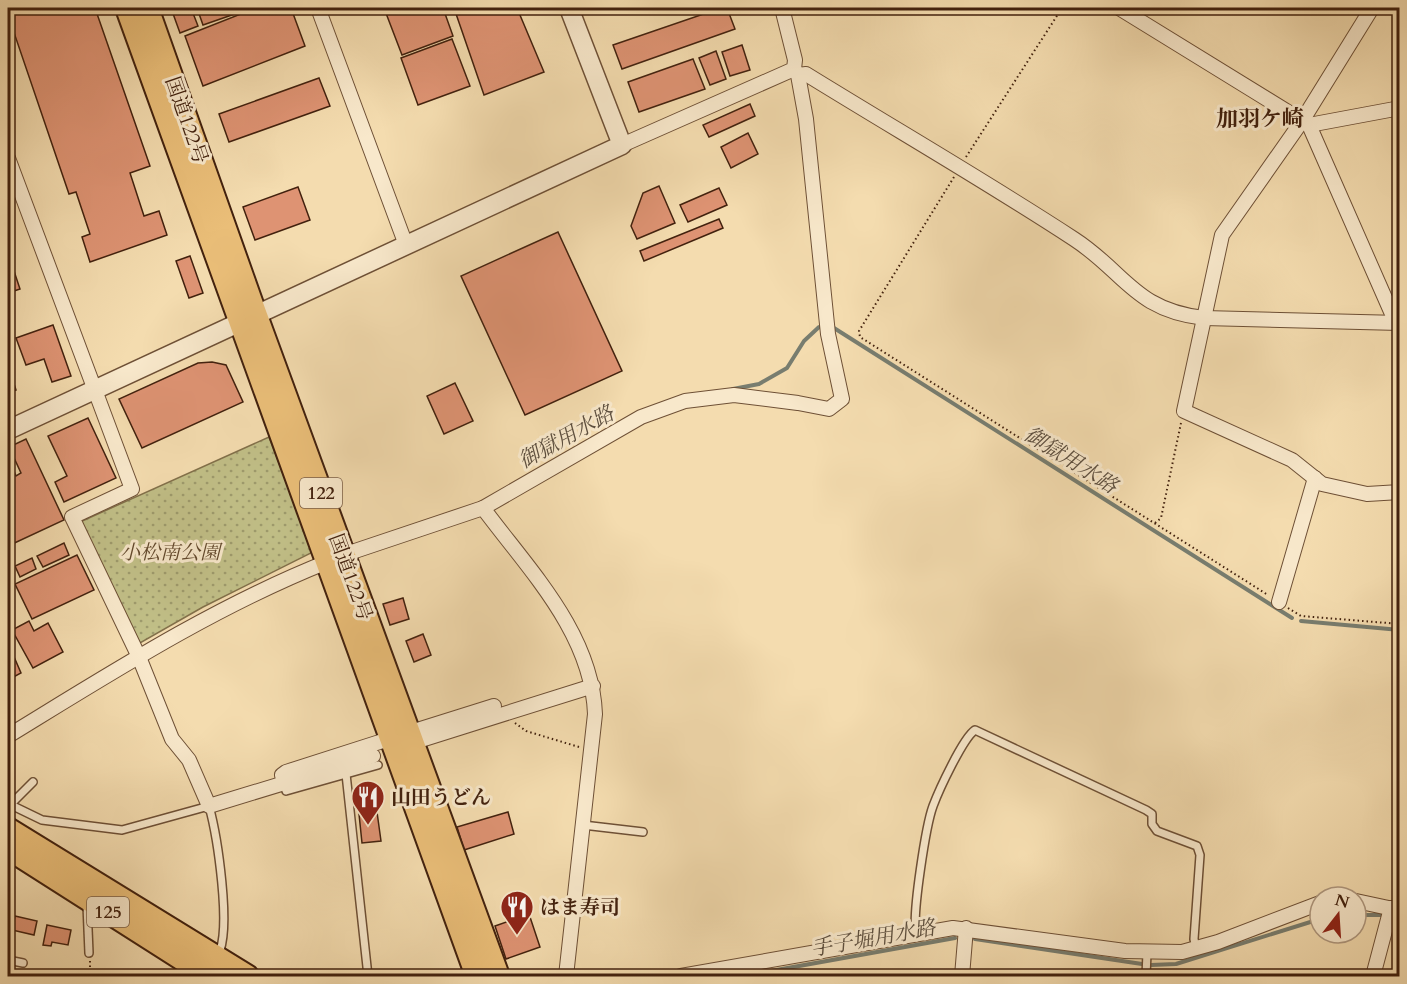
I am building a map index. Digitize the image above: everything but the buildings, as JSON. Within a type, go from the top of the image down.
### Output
[{"type":"highway","name":"国道122号","points":[[127,8],[248,317],[335,558],[408,737],[498,976]]},
{"type":"highway","name":"国道122号","points":[[147,8],[248,317]]},
{"type":"highway","name":"国道122号","points":[[408,737],[477,976]]},
{"type":"highway","name":"125","points":[[8,829],[213,967]]},
{"type":"highway","name":"125","points":[[8,848],[89,900],[213,967],[247,976]]},
{"type":"street","points":[[318,8],[406,245]]},
{"type":"street","points":[[568,8],[622,145]]},
{"type":"street","points":[[8,736],[139,657],[258,593],[335,558],[483,508],[641,417],[685,401],[734,395],[829,409],[842,399],[828,334],[806,119],[782,8]]},
{"type":"street","points":[[8,430],[622,145],[796,72],[806,74],[1077,241],[1138,295],[1185,316],[1398,323],[1306,123],[1119,8]]},
{"type":"street","points":[[1372,8],[1306,123],[1222,234],[1184,411],[1292,460],[1322,483],[1367,494],[1400,492]]},
{"type":"street","points":[[1306,123],[1400,108]]},
{"type":"street","points":[[8,158],[132,489],[72,517],[139,657],[172,739],[189,760],[209,806],[284,783],[375,760]]},
{"type":"street","points":[[1279,602],[1315,478]]},
{"type":"street","points":[[483,508],[573,631],[593,686],[595,714],[592,751],[566,976]]},
{"type":"street","points":[[284,783],[282,775],[286,772],[408,737],[504,703],[511,716],[593,686]]},
{"type":"street","points":[[1368,904],[1395,909],[1373,976]]},
{"type":"street","points":[[681,976],[916,933],[966,928],[1166,954],[1196,949],[1308,907]]},
{"type":"street","points":[[962,976],[966,928]]},
{"type":"lane","points":[[916,933],[915,910],[932,807],[966,742],[975,730],[1152,814],[1152,824],[1157,831],[1197,846],[1200,855],[1194,939],[1196,949]]},
{"type":"lane","points":[[284,783],[286,791],[346,774],[375,760]]},
{"type":"lane","points":[[346,774],[368,976]]},
{"type":"lane","points":[[33,782],[9,807],[42,820],[122,830],[209,806],[222,879],[223,941],[213,967]]},
{"type":"lane","points":[[583,825],[643,832]]},
{"type":"lane","points":[[89,900],[86,907],[89,953]]},
{"type":"lane","points":[[1146,976],[1147,952]]},
{"type":"lane","points":[[8,960],[23,963]]},
{"type":"path","points":[[1062,8],[959,168],[860,331],[860,337],[1301,616],[1400,624]]},
{"type":"path","points":[[1155,523],[1161,518],[1184,411]]},
{"type":"path","points":[[511,716],[525,731],[592,751]]},
{"type":"path","points":[[89,953],[90,976]]},
{"type":"green space","name":"小松南公園","points":[[269,437],[313,552],[203,607],[140,643],[80,522]]},
{"type":"waterway","name":"御獄用水路","points":[[733,389],[759,384],[787,368],[804,341],[819,327]]},
{"type":"waterway","name":"御獄用水路","points":[[834,328],[1292,618]]},
{"type":"waterway","name":"御獄用水路","points":[[1301,621],[1400,630]]},
{"type":"waterway","name":"手子堀用水路","points":[[1368,915],[1382,915]]},
{"type":"waterway","name":"手子堀用水路","points":[[1151,965],[1176,964],[1308,923]]},
{"type":"waterway","name":"手子堀用水路","points":[[760,973],[955,938]]},
{"type":"waterway","name":"手子堀用水路","points":[[975,939],[1142,964]]},
{"type":"place","name":"山田うどん","points":[[368,826]]},
{"type":"place","name":"はま寿司","points":[[517,936]]},
{"type":"district","name":"加羽ケ崎","points":[[1260,118]]}]
